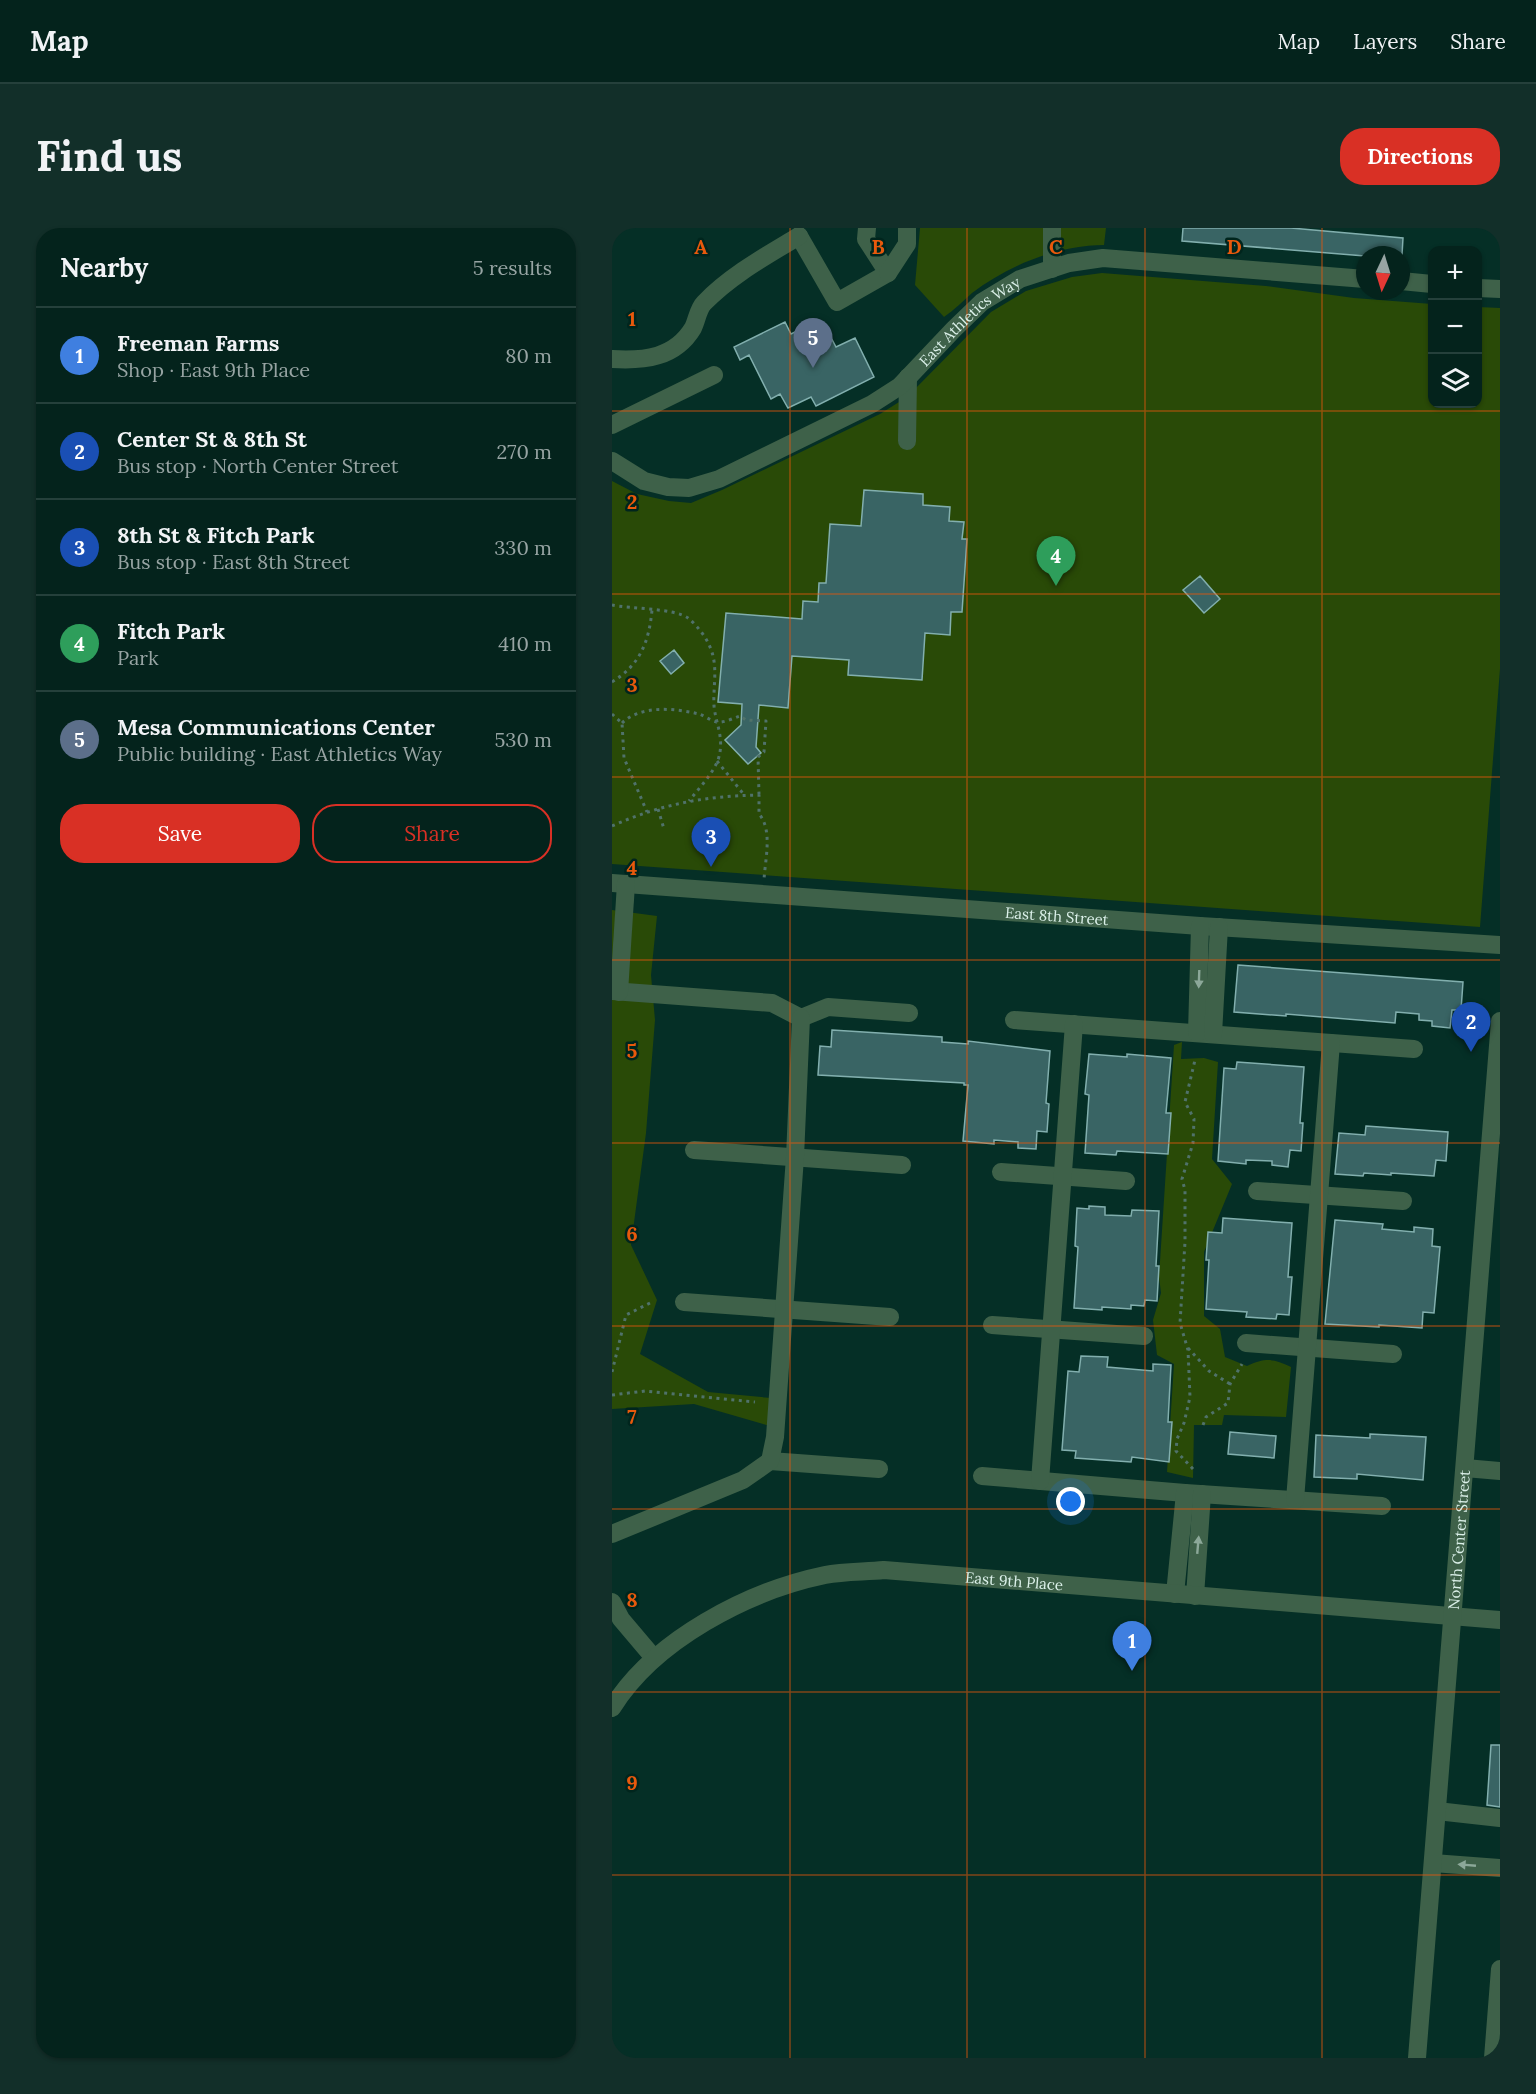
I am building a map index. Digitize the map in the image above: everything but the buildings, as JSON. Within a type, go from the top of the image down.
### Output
[{"type":"street","points":[[867,228],[866,239],[888,273]]},
{"type":"street","points":[[612,359],[652,358],[669,353],[685,339],[694,326],[702,305],[726,284],[799,232],[837,302],[888,273],[906,244],[908,228]]},
{"type":"street","points":[[1052,228],[1052,269]]},
{"type":"street","name":"East Athletics Way","points":[[612,461],[644,481],[668,487],[689,488],[719,479],[872,404],[900,386],[982,302],[1020,279],[1069,263],[1103,258],[1356,278]]},
{"type":"street","points":[[1410,283],[1428,284]]},
{"type":"street","points":[[1482,288],[1500,289]]},
{"type":"street","points":[[612,425],[714,375]]},
{"type":"street","points":[[907,441],[908,377]]},
{"type":"street","points":[[619,883],[615,991],[772,1003],[801,1018],[828,1007],[909,1012]]},
{"type":"street","name":"East 8th Street","points":[[619,883],[1200,926],[1500,945]]},
{"type":"street","points":[[1200,926],[1205,1034]]},
{"type":"street","points":[[1205,1034],[1219,927]]},
{"type":"street","points":[[770,1461],[775,1437],[795,1157],[801,1018]]},
{"type":"street","points":[[1014,1020],[1414,1049]]},
{"type":"street","name":"North Center Street","points":[[1418,2058],[1465,1468],[1496,1128],[1500,1021]]},
{"type":"street","points":[[1040,1481],[1074,1024]]},
{"type":"street","points":[[1295,1500],[1331,1043]]},
{"type":"street","points":[[694,1150],[902,1165]]},
{"type":"street","points":[[1001,1172],[1126,1181]]},
{"type":"street","points":[[1257,1191],[1403,1201]]},
{"type":"street","points":[[684,1302],[890,1317]]},
{"type":"street","points":[[992,1324],[1144,1336]]},
{"type":"street","points":[[1246,1343],[1392,1354]]},
{"type":"street","points":[[612,1534],[743,1480],[770,1461],[879,1469]]},
{"type":"street","points":[[1465,1468],[1500,1471]]},
{"type":"street","points":[[982,1476],[1194,1494],[1382,1506]]},
{"type":"street","points":[[1175,1594],[1194,1494]]},
{"type":"street","points":[[1194,1494],[1195,1596]]},
{"type":"street","name":"East 9th Place","points":[[614,1705],[654,1658],[691,1632],[727,1611],[779,1587],[827,1575],[884,1570],[1500,1620]]},
{"type":"street","points":[[612,1602],[621,1619],[654,1658]]},
{"type":"street","points":[[1437,1811],[1500,1818]]},
{"type":"street","points":[[1433,1863],[1500,1868]]},
{"type":"street","points":[[1493,2058],[1500,1969]]},
{"type":"path","points":[[612,605],[668,611],[687,618],[703,634],[714,656],[714,706],[721,731],[717,761],[689,801]]},
{"type":"path","points":[[612,682],[636,662],[649,631],[652,610]]},
{"type":"path","points":[[622,723],[638,712],[654,710],[692,713],[717,722],[740,716],[746,720],[766,721],[764,752],[758,757],[759,814],[767,828],[763,894]]},
{"type":"path","points":[[612,714],[622,723],[624,758],[647,812]]},
{"type":"path","points":[[717,761],[745,795]]},
{"type":"path","points":[[612,826],[647,812],[689,801],[759,795]]},
{"type":"path","points":[[658,809],[664,829]]},
{"type":"path","points":[[1193,1469],[1176,1451],[1177,1439],[1184,1423],[1190,1397],[1187,1347],[1180,1323],[1185,1242],[1185,1190],[1182,1179],[1193,1143],[1194,1119],[1185,1102],[1195,1060]]},
{"type":"path","points":[[612,1372],[626,1315],[650,1304]]},
{"type":"path","points":[[1187,1347],[1209,1371],[1230,1384]]},
{"type":"path","points":[[1203,1425],[1206,1417],[1228,1402],[1230,1384],[1242,1364]]},
{"type":"path","points":[[612,1395],[645,1390],[755,1402]]},
{"type":"green space","points":[[920,228],[1106,228],[1104,245],[1052,253],[1018,266],[986,283],[944,317],[915,285]]},
{"type":"green space","points":[[1102,273],[1266,286],[1356,298],[1356,300],[1428,304],[1428,408],[1482,408],[1482,307],[1500,308],[1500,669],[1480,927],[612,864],[612,481],[637,494],[691,503],[722,490],[880,414],[907,397],[991,312],[1026,291],[1072,277]]},
{"type":"green space","points":[[612,910],[657,916],[651,975],[655,1020],[646,1133],[631,1245],[657,1300],[640,1354],[708,1392],[771,1398],[770,1426],[694,1404],[612,1409]]},
{"type":"green space","points":[[1182,1042],[1181,1059],[1204,1058],[1218,1062],[1212,1159],[1232,1184],[1204,1252],[1204,1316],[1220,1329],[1225,1357],[1247,1366],[1269,1360],[1291,1367],[1286,1417],[1224,1415],[1222,1425],[1194,1425],[1193,1478],[1167,1472],[1174,1364],[1157,1355],[1153,1320],[1161,1293],[1159,1277],[1174,1045]]},
{"type":"place","name":"Mesa Communications Center","points":[[813,368]]},
{"type":"place","name":"Fitch Park","points":[[1056,586]]},
{"type":"place","name":"8th St & Fitch Park","points":[[711,867]]},
{"type":"place","name":"Center St & 8th St","points":[[1471,1052]]},
{"type":"place","name":"Freeman Farms","points":[[1132,1671]]}]
